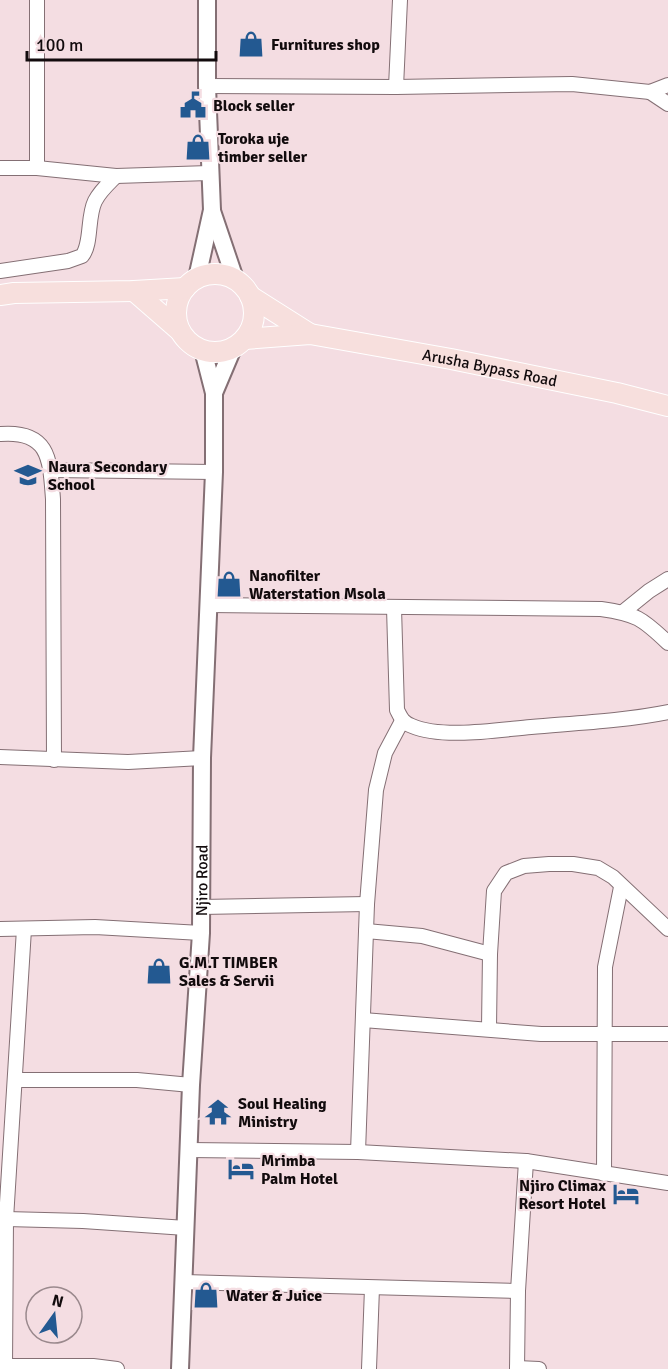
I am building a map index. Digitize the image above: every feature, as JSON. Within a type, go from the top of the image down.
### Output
[{"type":"main road","points":[[0,295],[134,291],[191,283],[210,274],[235,279]]},
{"type":"main road","name":"Arusha Bypass Road","points":[[235,279],[244,286],[250,296],[310,334]]},
{"type":"main road","points":[[180,331],[176,308],[179,297],[191,283]]},
{"type":"main road","points":[[134,291],[180,331],[186,339],[203,350]]},
{"type":"main road","points":[[239,343],[251,329],[254,318],[254,306],[250,296]]},
{"type":"main road","name":"Arusha Bypass Road","points":[[203,350],[223,351],[239,343],[310,334],[451,359],[617,393],[668,406]]},
{"type":"street","points":[[37,0],[37,168]]},
{"type":"street","points":[[207,0],[209,173],[212,210],[235,279]]},
{"type":"street","points":[[396,87],[400,0]]},
{"type":"street","points":[[207,86],[396,87],[572,84],[650,92],[668,85]]},
{"type":"street","points":[[650,92],[668,104]]},
{"type":"street","points":[[0,168],[37,168],[116,176],[209,173]]},
{"type":"street","points":[[0,271],[68,261],[82,256],[87,246],[94,202],[116,176]]},
{"type":"street","points":[[191,283],[212,210]]},
{"type":"street","name":"Njiro Road","points":[[214,393],[239,343]]},
{"type":"street","name":"Njiro Road","points":[[180,1369],[191,1085],[201,933],[202,758],[214,472],[214,393],[203,350]]},
{"type":"street","points":[[0,434],[31,437],[43,445],[51,470],[54,760]]},
{"type":"street","points":[[51,470],[214,472]]},
{"type":"street","points":[[623,612],[668,579]]},
{"type":"street","points":[[209,605],[601,609],[639,617],[668,643]]},
{"type":"street","points":[[394,608],[398,710],[402,721],[423,730],[460,733],[633,719],[668,712]]},
{"type":"street","points":[[358,1152],[367,903],[376,790],[385,753],[402,721]]},
{"type":"street","points":[[0,757],[128,762],[202,758]]},
{"type":"street","points":[[489,1029],[494,891],[506,873],[524,866],[573,864],[598,868],[605,871],[668,929]]},
{"type":"street","points":[[604,1174],[605,967],[621,887]]},
{"type":"street","points":[[201,908],[367,903]]},
{"type":"street","points":[[0,929],[95,927],[201,933]]},
{"type":"street","points":[[24,929],[16,1080],[6,1118],[2,1366],[93,1366],[117,1369]]},
{"type":"street","points":[[366,932],[422,936],[490,954]]},
{"type":"street","points":[[363,1020],[542,1034],[668,1034]]},
{"type":"street","points":[[0,1065],[15,1065]]},
{"type":"street","points":[[16,1080],[137,1080],[191,1085]]},
{"type":"street","points":[[189,1150],[358,1152],[526,1161],[668,1183]]},
{"type":"street","points":[[526,1161],[518,1291],[517,1368],[539,1369]]},
{"type":"street","points":[[4,1226],[83,1221],[186,1228]]},
{"type":"street","points":[[184,1282],[518,1291]]},
{"type":"street","points":[[369,1369],[372,1288]]},
{"type":"place","name":"Furnitures shop","points":[[251,44]]},
{"type":"place","name":"Block seller","points":[[193,105]]},
{"type":"place","name":"Toroka uje timber seller","points":[[198,147]]},
{"type":"place","name":"Naura Secondary School","points":[[28,475]]},
{"type":"place","name":"Nanofilter Waterstation Msola","points":[[229,584]]},
{"type":"place","name":"G.M.T TIMBER Sales & Servii","points":[[159,971]]},
{"type":"place","name":"Soul Healing Ministry","points":[[218,1112]]},
{"type":"place","name":"Mrimba Palm Hotel","points":[[241,1169]]},
{"type":"place","name":"Njiro Climax Resort Hotel","points":[[626,1194]]},
{"type":"place","name":"Water & Juice","points":[[206,1295]]}]
